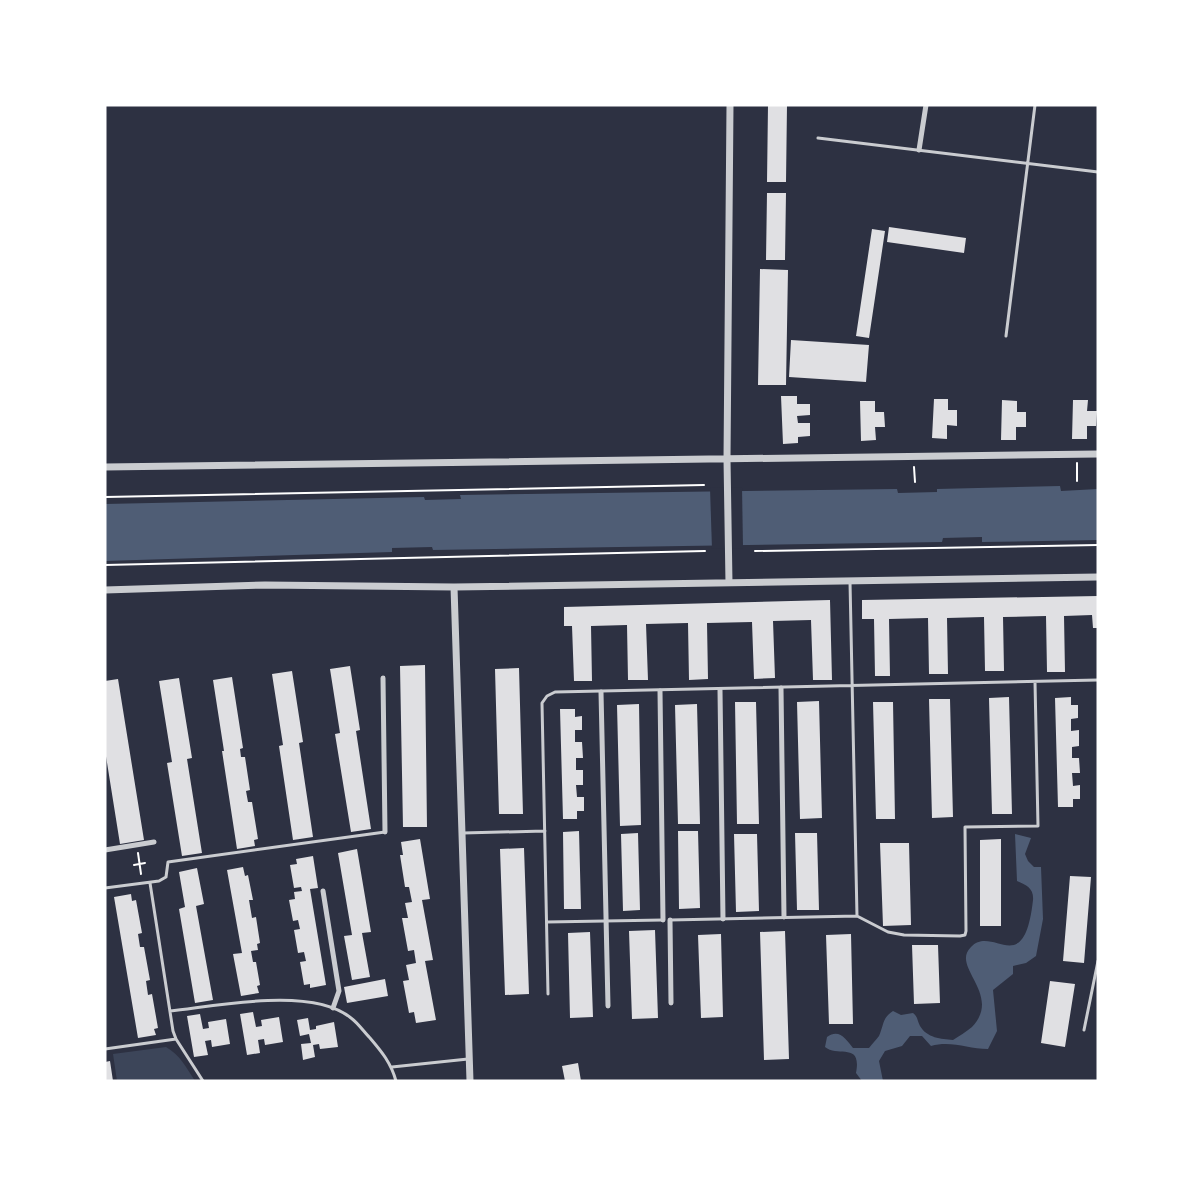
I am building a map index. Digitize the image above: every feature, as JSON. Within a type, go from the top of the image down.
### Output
[{"type":"street","points":[[729,583],[727,459],[730,105]]},
{"type":"street","points":[[920,150],[926,105]]},
{"type":"street","points":[[105,467],[1098,454]]},
{"type":"street","points":[[105,590],[265,585],[454,587],[1098,577]]},
{"type":"street","points":[[454,587],[470,1081]]},
{"type":"street","points":[[383,678],[386,832]]},
{"type":"street","points":[[781,688],[784,917]]},
{"type":"street","points":[[720,690],[723,919]]},
{"type":"street","points":[[660,691],[663,920]]},
{"type":"street","points":[[602,692],[608,1006]]},
{"type":"street","points":[[105,850],[154,842]]},
{"type":"street","points":[[323,891],[339,991],[333,1008]]},
{"type":"street","points":[[670,920],[671,1003]]},
{"type":"lane","points":[[1006,336],[1035,105]]},
{"type":"lane","points":[[818,138],[1098,172]]},
{"type":"lane","points":[[850,581],[857,916]]},
{"type":"lane","points":[[548,994],[542,703],[546,696],[555,692],[1098,680]]},
{"type":"lane","points":[[547,922],[857,916],[888,932],[904,935],[960,936],[965,934],[965,827],[1038,826],[1035,682]]},
{"type":"lane","points":[[462,833],[545,831]]},
{"type":"lane","points":[[105,888],[150,882],[166,877],[168,862],[386,832]]},
{"type":"lane","points":[[150,882],[176,1039],[203,1081]]},
{"type":"lane","points":[[1084,1030],[1098,961]]},
{"type":"lane","points":[[170,1011],[281,1000],[304,1001],[333,1008],[351,1017],[385,1055],[396,1081]]},
{"type":"lane","points":[[105,1049],[176,1039]]},
{"type":"lane","points":[[392,1067],[469,1059]]},
{"type":"path","points":[[1076,454],[1077,481]]},
{"type":"path","points":[[913,456],[915,482]]},
{"type":"path","points":[[105,497],[704,485]]},
{"type":"path","points":[[755,551],[1098,545]]},
{"type":"path","points":[[105,565],[705,551]]},
{"type":"path","points":[[136,845],[142,883]]},
{"type":"path","points":[[134,865],[145,863]]},
{"type":"shaded area","points":[[1060,486],[1061,491],[1098,489],[1098,540],[982,542],[982,537],[943,538],[942,542],[433,550],[432,547],[392,548],[392,552],[105,561],[105,504],[424,497],[425,500],[461,499],[460,495],[897,489],[898,493],[937,492],[937,489]]},
{"type":"shaded area","points":[[1015,834],[1031,838],[1025,854],[1034,867],[1041,867],[1043,919],[1036,956],[1026,963],[1013,966],[1013,974],[993,990],[997,1031],[988,1049],[953,1044],[931,1046],[922,1036],[910,1036],[902,1046],[885,1051],[879,1061],[883,1081],[862,1081],[856,1073],[856,1057],[848,1052],[830,1050],[825,1047],[827,1037],[839,1034],[853,1048],[869,1048],[879,1036],[885,1019],[893,1011],[901,1015],[913,1013],[926,1033],[953,1040],[972,1027],[980,1015],[982,1003],[980,992],[967,963],[966,955],[971,947],[980,942],[1015,944],[1023,938],[1029,924],[1033,896],[1029,888],[1017,881]]},
{"type":"shaded area","points":[[166,1047],[186,1066],[195,1081],[117,1081],[113,1054]]},
{"type":"pier","points":[[742,487],[743,548],[712,549],[710,488]]},
{"type":"building","points":[[768,105],[787,105],[786,182],[767,182]]},
{"type":"building","points":[[767,193],[786,193],[785,260],[766,260]]},
{"type":"building","points":[[889,227],[966,238],[964,253],[887,242]]},
{"type":"building","points":[[872,229],[885,231],[869,338],[856,336]]},
{"type":"building","points":[[760,269],[788,270],[786,385],[758,385]]},
{"type":"building","points":[[791,340],[869,345],[866,382],[789,377]]},
{"type":"building","points":[[781,396],[797,396],[797,404],[810,404],[810,415],[797,416],[798,423],[810,423],[810,436],[798,437],[798,443],[783,444]]},
{"type":"building","points":[[934,399],[948,399],[948,410],[957,410],[957,426],[947,425],[947,439],[932,438]]},
{"type":"building","points":[[1002,400],[1017,401],[1017,412],[1026,412],[1026,427],[1016,427],[1016,440],[1001,440]]},
{"type":"building","points":[[1073,400],[1088,400],[1087,411],[1097,411],[1096,426],[1087,426],[1087,439],[1072,439]]},
{"type":"building","points":[[860,401],[875,401],[875,412],[884,412],[885,427],[875,427],[876,440],[861,441]]},
{"type":"building","points":[[1098,596],[1098,628],[1093,628],[1092,615],[1064,616],[1065,672],[1047,672],[1046,616],[1003,617],[1004,671],[985,671],[984,617],[947,618],[948,674],[929,674],[928,618],[889,619],[890,676],[875,676],[874,619],[862,619],[862,600]]},
{"type":"building","points":[[830,600],[832,680],[813,680],[811,620],[773,621],[775,678],[754,679],[752,622],[707,623],[708,679],[689,680],[688,623],[646,624],[648,680],[628,680],[627,625],[591,626],[592,681],[574,681],[572,626],[564,626],[564,607]]},
{"type":"building","points":[[425,665],[427,827],[403,827],[400,666]]},
{"type":"building","points":[[350,666],[360,730],[356,731],[371,829],[351,832],[335,734],[340,733],[330,669]]},
{"type":"building","points":[[519,668],[523,814],[499,814],[495,669]]},
{"type":"building","points":[[292,671],[303,742],[299,743],[313,837],[293,840],[279,746],[283,745],[272,674]]},
{"type":"building","points":[[232,677],[243,748],[240,749],[241,757],[245,757],[250,790],[246,791],[248,802],[252,802],[258,839],[254,840],[255,846],[237,849],[213,680]]},
{"type":"building","points":[[179,678],[192,758],[187,759],[202,853],[182,856],[167,763],[172,762],[159,681]]},
{"type":"building","points":[[118,679],[144,840],[120,844],[105,750],[105,681]]},
{"type":"building","points":[[1009,697],[1012,814],[992,814],[989,698]]},
{"type":"building","points":[[1071,697],[1071,705],[1078,705],[1078,718],[1071,719],[1071,731],[1079,730],[1079,746],[1072,747],[1072,758],[1079,758],[1080,773],[1072,773],[1073,786],[1080,785],[1080,799],[1073,799],[1073,807],[1058,807],[1055,698]]},
{"type":"building","points":[[929,699],[950,699],[953,817],[932,818]]},
{"type":"building","points":[[819,701],[822,818],[800,819],[797,702]]},
{"type":"building","points":[[735,702],[756,702],[759,824],[737,824]]},
{"type":"building","points":[[873,702],[893,702],[895,819],[876,819]]},
{"type":"building","points":[[639,704],[641,825],[620,826],[617,705]]},
{"type":"building","points":[[697,704],[700,824],[678,824],[675,705]]},
{"type":"building","points":[[560,709],[575,709],[575,717],[582,716],[582,730],[575,730],[575,742],[582,742],[583,758],[576,758],[576,770],[583,770],[583,785],[576,785],[577,797],[584,797],[584,811],[577,811],[577,819],[563,819]]},
{"type":"building","points":[[579,831],[581,909],[564,909],[563,832]]},
{"type":"building","points":[[678,831],[698,831],[700,908],[679,909]]},
{"type":"building","points":[[638,833],[640,910],[623,911],[621,834]]},
{"type":"building","points":[[795,833],[817,833],[819,910],[797,910]]},
{"type":"building","points":[[734,834],[757,834],[759,911],[736,912]]},
{"type":"building","points":[[420,839],[430,899],[422,900],[433,960],[425,961],[436,1020],[416,1023],[414,1012],[409,1013],[403,981],[409,980],[406,965],[416,963],[414,950],[408,951],[402,918],[408,918],[405,903],[412,902],[409,887],[405,887],[400,855],[403,855],[401,842]]},
{"type":"building","points":[[1001,839],[1001,926],[980,926],[980,840]]},
{"type":"building","points":[[880,843],[909,843],[911,925],[883,926]]},
{"type":"building","points":[[524,848],[529,994],[505,995],[500,849]]},
{"type":"building","points":[[357,849],[371,932],[362,933],[370,977],[352,980],[344,936],[352,935],[338,853]]},
{"type":"building","points":[[313,856],[318,888],[310,889],[326,985],[310,988],[310,984],[304,985],[300,962],[306,961],[304,952],[298,953],[294,930],[300,929],[298,920],[293,921],[289,900],[295,899],[294,892],[302,891],[301,887],[294,888],[290,865],[297,864],[296,859]]},
{"type":"building","points":[[243,867],[245,876],[248,875],[253,900],[249,900],[252,918],[256,917],[260,943],[257,944],[258,950],[251,951],[253,962],[256,962],[260,985],[257,986],[259,993],[241,996],[233,954],[242,953],[227,870]]},
{"type":"building","points":[[197,868],[204,904],[196,906],[213,1000],[195,1003],[179,909],[185,907],[179,872]]},
{"type":"building","points":[[1070,876],[1091,877],[1084,963],[1063,961]]},
{"type":"building","points":[[131,894],[132,901],[136,900],[142,933],[138,934],[140,947],[144,947],[150,980],[146,981],[148,995],[152,994],[158,1028],[154,1029],[156,1035],[138,1038],[114,897]]},
{"type":"building","points":[[655,930],[658,1018],[632,1019],[629,931]]},
{"type":"building","points":[[785,931],[789,1059],[764,1060],[760,932]]},
{"type":"building","points":[[590,932],[593,1017],[570,1018],[568,933]]},
{"type":"building","points":[[721,934],[723,1017],[701,1018],[698,935]]},
{"type":"building","points":[[851,934],[853,1024],[829,1024],[826,935]]},
{"type":"building","points":[[912,945],[938,945],[940,1003],[914,1004]]},
{"type":"building","points":[[385,979],[388,996],[347,1003],[344,987]]},
{"type":"building","points":[[1050,981],[1075,984],[1065,1047],[1041,1043]]},
{"type":"building","points":[[253,1012],[256,1027],[262,1026],[261,1020],[279,1017],[283,1042],[265,1045],[264,1039],[258,1040],[260,1053],[247,1055],[240,1014]]},
{"type":"building","points":[[200,1014],[203,1029],[209,1028],[208,1022],[226,1019],[230,1044],[212,1047],[211,1040],[205,1041],[208,1055],[194,1057],[187,1016]]},
{"type":"building","points":[[308,1018],[310,1030],[316,1029],[316,1026],[334,1022],[338,1047],[320,1049],[319,1044],[313,1045],[315,1057],[303,1060],[301,1044],[311,1043],[309,1034],[300,1036],[297,1020]]},
{"type":"building","points":[[110,1061],[113,1081],[105,1081],[105,1062]]},
{"type":"building","points":[[578,1063],[581,1081],[565,1081],[562,1066]]}]
